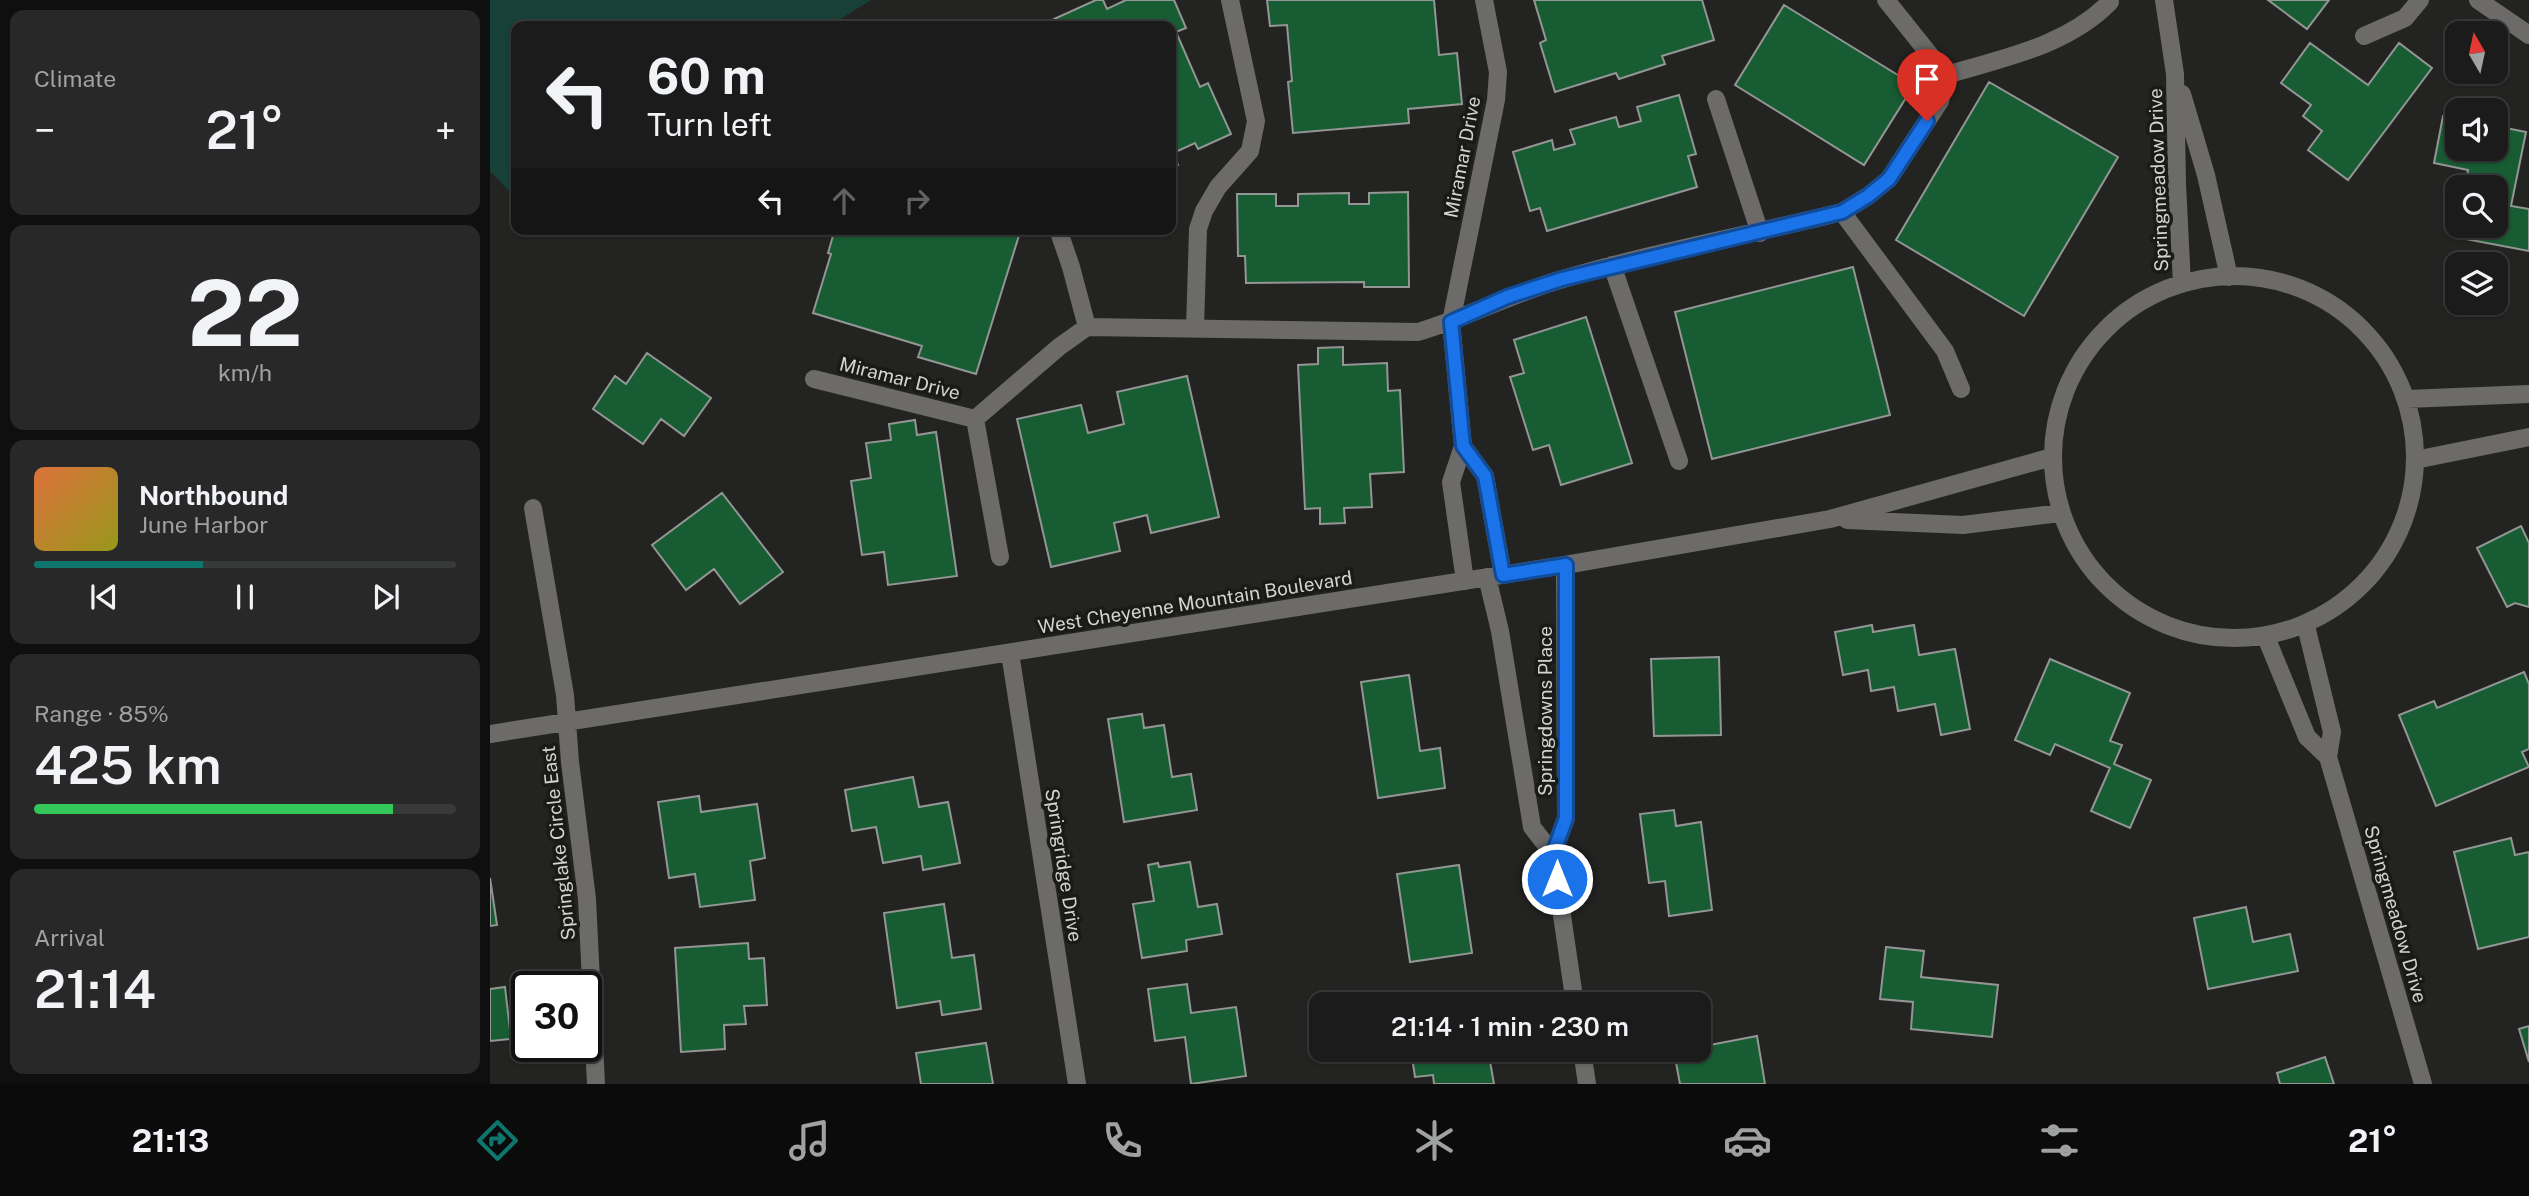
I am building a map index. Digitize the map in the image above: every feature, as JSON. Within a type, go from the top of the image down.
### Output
[{"type":"street","points":[[1195,329],[1198,229],[1217,187],[1250,150],[1255,135],[1256,121],[1230,0]]},
{"type":"street","name":"Miramar Drive","points":[[1465,581],[1451,482],[1463,446],[1451,322],[1496,100],[1498,72],[1483,0]]},
{"type":"street","points":[[1886,0],[1946,75]]},
{"type":"street","name":"Springmeadow Drive","points":[[2164,0],[2175,74],[2176,184],[2182,284]]},
{"type":"street","points":[[2364,36],[2405,18],[2420,0]]},
{"type":"street","points":[[2478,0],[2529,35]]},
{"type":"street","points":[[1946,75],[2054,41],[2095,17],[2110,2]]},
{"type":"street","name":"Springmeadow Drive","points":[[2175,74],[2206,175],[2229,277]]},
{"type":"street","points":[[1060,235],[1087,327],[1418,332],[1451,322],[1507,297],[1612,265],[1842,212],[1889,179],[1940,101],[1946,75]]},
{"type":"street","points":[[1716,99],[1760,233]]},
{"type":"street","points":[[1842,212],[1945,351],[1961,389]]},
{"type":"street","points":[[1612,265],[1679,461]]},
{"type":"street","points":[[2229,277],[2267,279],[2304,290],[2333,305],[2358,324],[2375,343],[2393,371],[2407,399],[2413,429],[2415,460],[2411,492],[2402,526],[2381,562],[2337,608],[2306,626],[2266,637],[2203,634],[2167,625],[2139,611],[2114,593],[2092,570],[2060,513],[2054,485],[2052,457],[2057,417],[2066,389],[2092,346],[2126,312],[2182,284],[2229,277]]},
{"type":"street","name":"Miramar Drive","points":[[975,419],[1059,347],[1087,327]]},
{"type":"street","name":"Miramar Drive","points":[[814,379],[975,419]]},
{"type":"street","points":[[2407,399],[2529,394]]},
{"type":"street","name":"Miramar Drive","points":[[975,419],[1000,557]]},
{"type":"street","points":[[2415,460],[2529,437]]},
{"type":"street","points":[[1463,446],[1485,476],[1495,576]]},
{"type":"street","name":"West Cheyenne Mountain Boulevard","points":[[490,734],[1566,565],[1830,519],[2052,457]]},
{"type":"street","points":[[533,508],[565,695],[566,723]]},
{"type":"street","name":"West Cheyenne Mountain Boulevard","points":[[1830,519],[1964,525],[2060,513]]},
{"type":"street","name":"Springdowns Place","points":[[1566,565],[1566,818],[1553,854],[1573,992]]},
{"type":"street","name":"Springdowns Place","points":[[1495,576],[1500,631],[1532,827],[1553,854]]},
{"type":"street","name":"Springmeadow Drive","points":[[2306,626],[2332,732],[2328,757],[2423,1084]]},
{"type":"street","name":"Springmeadow Drive","points":[[2266,637],[2307,737],[2328,757]]},
{"type":"street","name":"Springridge Drive","points":[[1010,653],[1077,1084]]},
{"type":"street","name":"Springlake Circle East","points":[[566,723],[587,899],[596,1084]]},
{"type":"street","points":[[1584,1062],[1587,1084]]},
{"type":"shaded area","points":[[490,0],[871,0],[837,21],[511,21],[511,190],[490,171]]},
{"type":"building","points":[[1096,0],[1103,0],[1107,9],[1126,0],[1174,0],[1186,28],[1176,32],[1176,21],[1054,19]]},
{"type":"building","points":[[1267,0],[1434,0],[1439,55],[1457,53],[1462,104],[1408,109],[1409,123],[1293,133],[1288,82],[1292,81],[1287,25],[1270,26]]},
{"type":"building","points":[[1534,0],[1702,0],[1714,40],[1662,56],[1665,64],[1619,79],[1616,73],[1555,92],[1540,43],[1546,40]]},
{"type":"building","points":[[2268,0],[2329,0],[2307,29]]},
{"type":"building","points":[[1784,5],[1914,85],[1864,165],[1735,85]]},
{"type":"building","points":[[1176,32],[1200,87],[1208,83],[1231,134],[1198,149],[1195,143],[1176,152]]},
{"type":"building","points":[[2310,43],[2368,85],[2399,43],[2432,68],[2348,180],[2308,150],[2322,131],[2303,116],[2311,105],[2281,83]]},
{"type":"building","points":[[1989,82],[2118,157],[2024,316],[1896,240]]},
{"type":"building","points":[[1679,95],[1696,154],[1688,156],[1697,187],[1547,231],[1540,208],[1530,211],[1513,152],[1552,140],[1554,150],[1575,144],[1570,130],[1616,117],[1619,127],[1641,121],[1637,107]]},
{"type":"building","points":[[2443,116],[2445,161],[2508,161],[2508,128],[2526,132],[2511,206],[2529,209],[2529,251],[2460,238],[2508,238],[2508,175],[2467,175],[2468,170],[2434,163]]},
{"type":"building","points":[[1408,192],[1409,287],[1364,287],[1364,282],[1246,283],[1245,256],[1238,256],[1237,194],[1276,194],[1276,206],[1298,206],[1298,194],[1349,193],[1349,204],[1369,204],[1369,193]]},
{"type":"building","points":[[833,235],[1019,235],[976,374],[918,357],[922,346],[813,313],[831,254],[828,253]]},
{"type":"building","points":[[1853,267],[1890,415],[1712,459],[1675,312]]},
{"type":"building","points":[[1586,317],[1632,463],[1561,485],[1549,445],[1533,450],[1510,377],[1524,373],[1514,340]]},
{"type":"building","points":[[1343,347],[1343,365],[1387,363],[1388,391],[1400,390],[1404,472],[1370,474],[1372,507],[1344,508],[1345,523],[1320,524],[1320,508],[1305,509],[1298,365],[1318,364],[1318,348]]},
{"type":"building","points":[[647,353],[711,398],[684,436],[661,419],[643,444],[593,409],[615,376],[626,384]]},
{"type":"building","points":[[1187,376],[1219,517],[1151,533],[1147,515],[1114,523],[1120,551],[1051,567],[1017,419],[1081,405],[1088,433],[1124,424],[1117,392]]},
{"type":"building","points":[[915,420],[917,435],[936,432],[957,576],[888,585],[884,552],[862,555],[851,481],[871,478],[866,443],[891,440],[889,424]]},
{"type":"building","points":[[722,493],[783,572],[740,604],[714,569],[686,590],[652,545]]},
{"type":"building","points":[[2521,526],[2529,543],[2529,607],[2515,603],[2507,607],[2477,548]]},
{"type":"building","points":[[1872,625],[1873,632],[1914,625],[1919,655],[1955,649],[1970,729],[1941,735],[1935,704],[1898,711],[1894,687],[1871,691],[1868,670],[1843,675],[1835,632]]},
{"type":"building","points":[[1719,657],[1721,735],[1654,736],[1651,659]]},
{"type":"building","points":[[2050,659],[2130,693],[2110,741],[2122,745],[2114,764],[2151,780],[2130,828],[2091,811],[2110,768],[2055,744],[2050,755],[2015,740]]},
{"type":"building","points":[[2524,672],[2529,684],[2529,749],[2522,752],[2529,767],[2436,806],[2399,715],[2434,701],[2437,708]]},
{"type":"building","points":[[1409,675],[1420,751],[1440,748],[1445,788],[1378,798],[1361,682]]},
{"type":"building","points":[[1142,714],[1144,728],[1164,725],[1172,777],[1191,774],[1197,810],[1124,822],[1108,719]]},
{"type":"building","points":[[913,777],[919,807],[948,802],[960,863],[923,870],[921,856],[883,863],[876,827],[852,831],[845,790]]},
{"type":"building","points":[[699,796],[701,812],[757,804],[765,858],[750,861],[755,900],[700,907],[695,874],[669,878],[658,802]]},
{"type":"building","points":[[1674,810],[1676,826],[1701,822],[1712,910],[1669,916],[1665,881],[1649,883],[1640,814]]},
{"type":"building","points":[[2511,838],[2515,855],[2529,852],[2529,937],[2478,949],[2454,852]]},
{"type":"building","points":[[1190,862],[1198,907],[1217,904],[1222,934],[1186,940],[1187,951],[1142,958],[1133,904],[1154,901],[1148,865],[1158,863],[1159,867]]},
{"type":"building","points":[[1459,865],[1472,953],[1410,962],[1397,874]]},
{"type":"building","points":[[490,878],[497,925],[490,926]]},
{"type":"building","points":[[944,904],[952,958],[974,955],[981,1009],[942,1015],[940,1001],[897,1008],[884,913]]},
{"type":"building","points":[[2246,907],[2253,942],[2290,934],[2298,971],[2208,989],[2194,918]]},
{"type":"building","points":[[748,943],[749,959],[764,958],[767,1005],[744,1006],[746,1024],[724,1025],[725,1049],[681,1052],[675,948]]},
{"type":"building","points":[[1886,947],[1924,951],[1921,977],[1998,985],[1992,1037],[1911,1029],[1913,1002],[1880,999]]},
{"type":"building","points":[[1187,984],[1191,1013],[1236,1007],[1246,1076],[1191,1084],[1185,1037],[1155,1041],[1148,989]]},
{"type":"building","points":[[505,987],[511,1039],[490,1041],[490,989]]},
{"type":"building","points":[[2529,1026],[2529,1062],[2519,1029]]},
{"type":"building","points":[[1757,1036],[1765,1084],[1680,1084],[1676,1062],[1711,1062],[1711,1045]]},
{"type":"building","points":[[986,1043],[993,1084],[921,1084],[916,1053]]},
{"type":"building","points":[[2325,1057],[2334,1084],[2280,1084],[2277,1073]]},
{"type":"building","points":[[1413,1062],[1490,1062],[1494,1084],[1434,1084],[1433,1075],[1415,1077]]},
{"type":"route","points":[[1557,879],[1553,854],[1566,818],[1566,565],[1503,575],[1485,476],[1463,446],[1451,322],[1507,297],[1562,279],[1842,212],[1889,179],[1927,121]]}]
